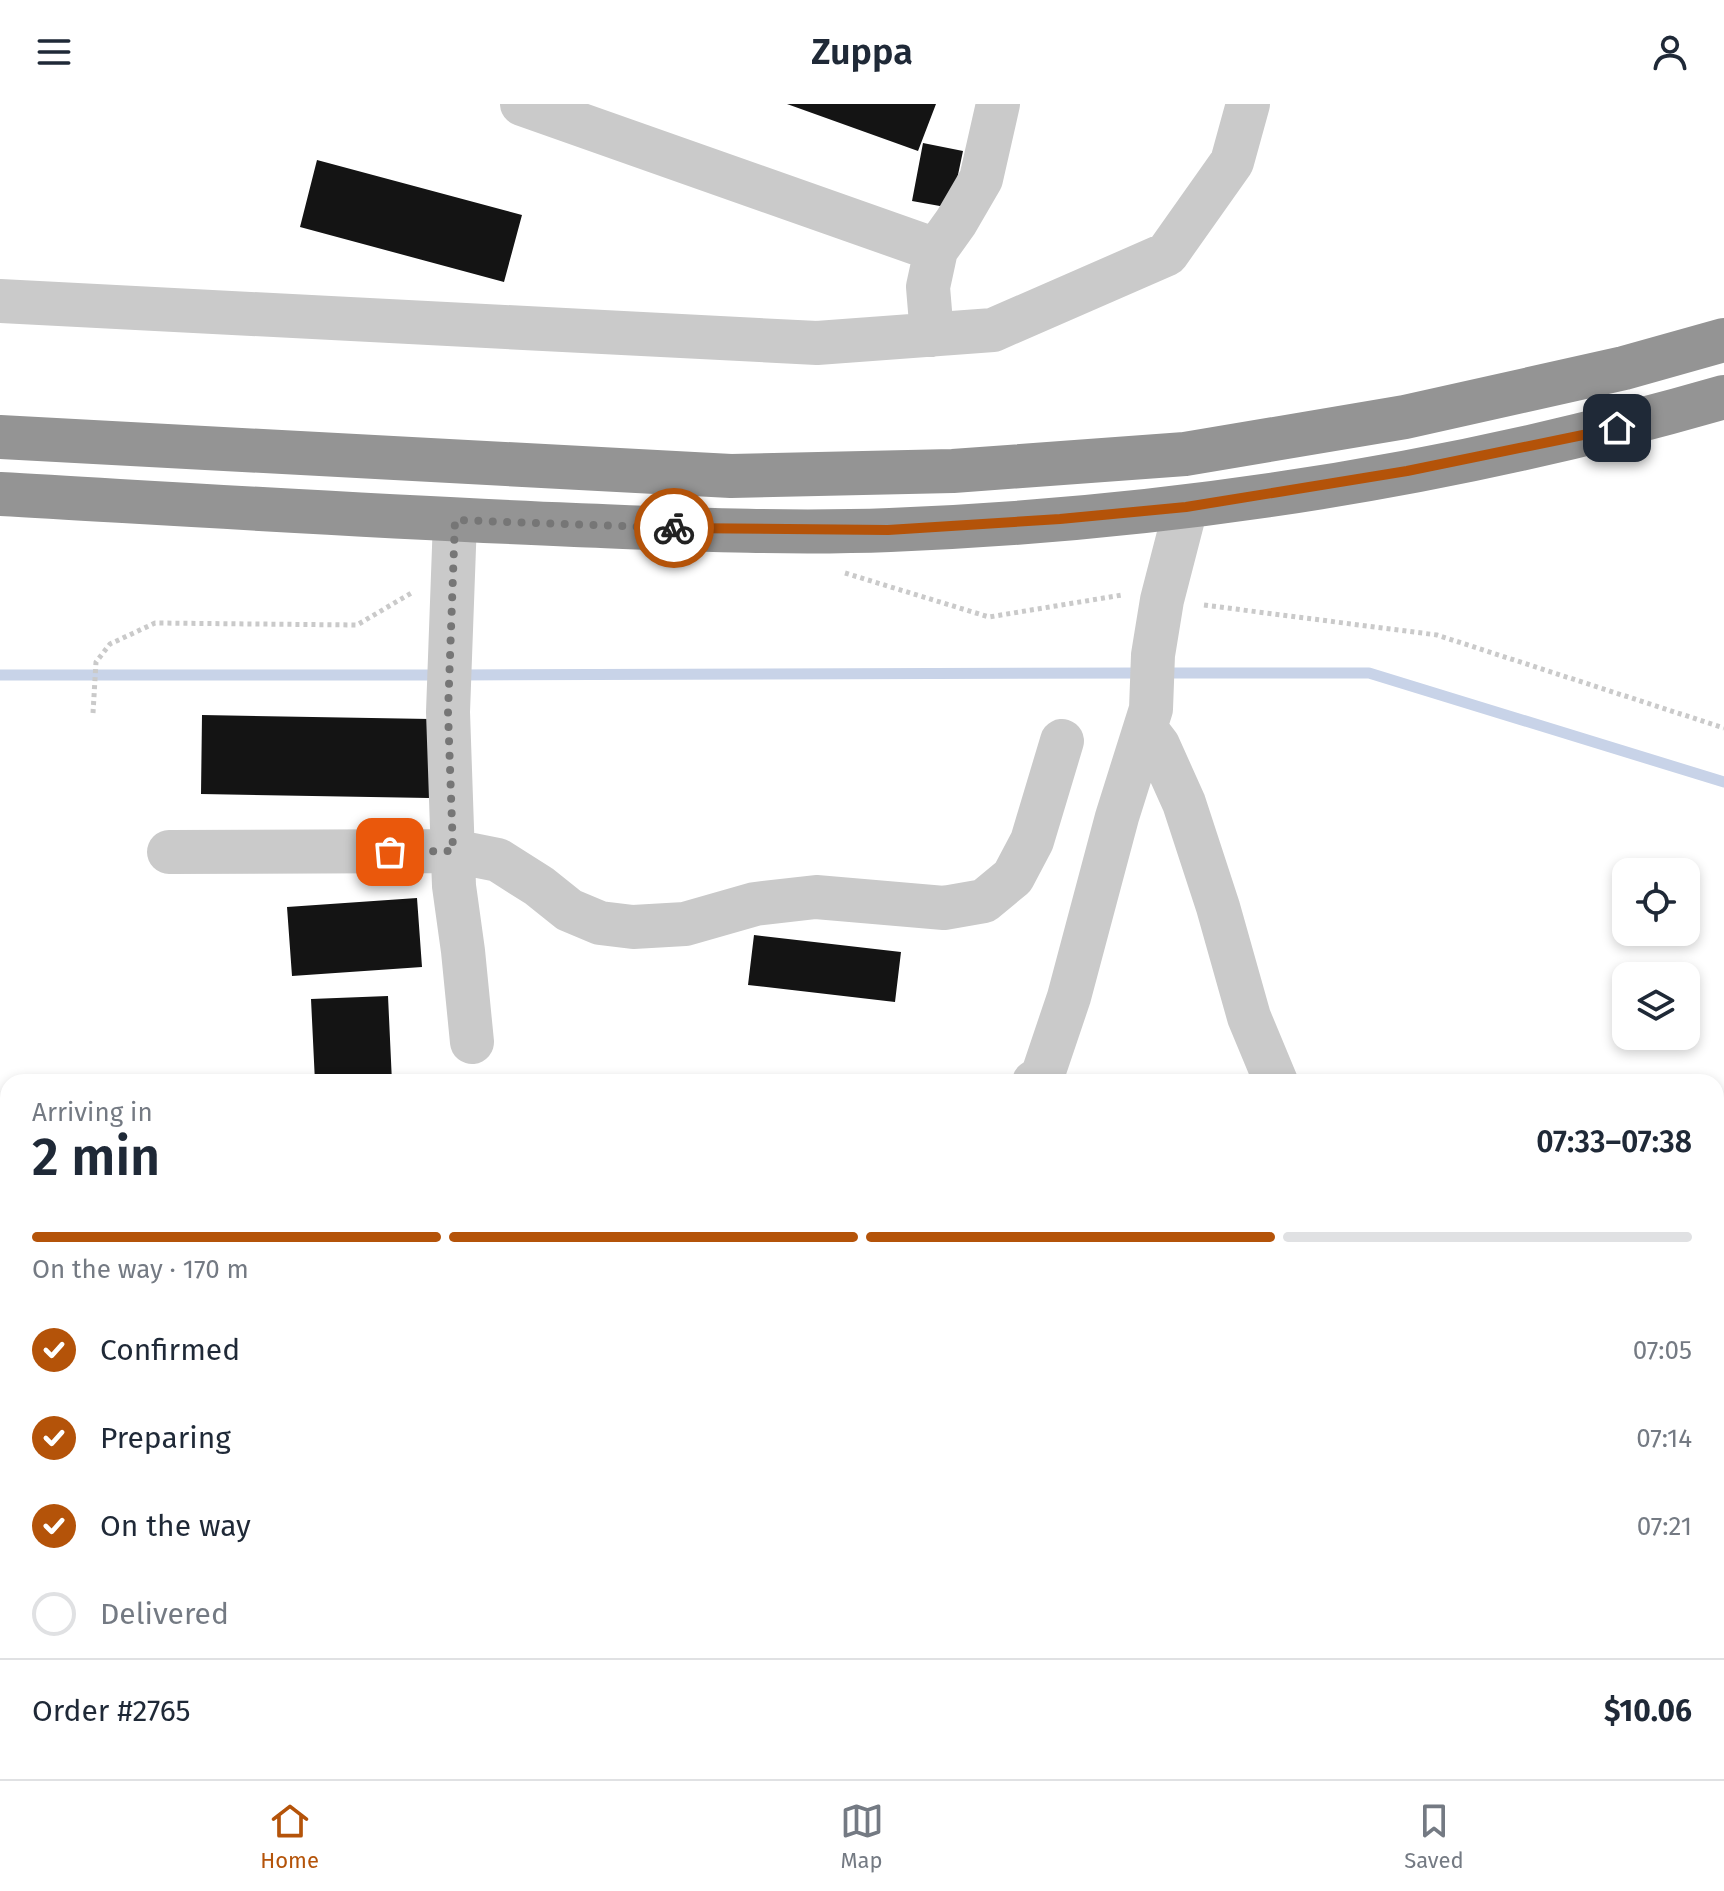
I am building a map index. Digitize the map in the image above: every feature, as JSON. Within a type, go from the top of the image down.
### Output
[{"type":"highway","points":[[1185,454],[1694,323],[1724,312]]},
{"type":"highway","points":[[0,437],[731,476],[953,471],[1185,454],[1405,417],[1624,368],[1724,340]]},
{"type":"highway","points":[[0,494],[455,520],[719,530],[888,530],[1186,507],[1407,471],[1617,428],[1724,397]]},
{"type":"street","points":[[522,104],[936,250]]},
{"type":"street","points":[[932,335],[928,287],[936,250],[981,179],[998,104]]},
{"type":"street","points":[[0,301],[817,343],[993,330],[1167,254],[1232,162],[1248,104]]},
{"type":"street","points":[[1043,1074],[1069,997],[1117,817],[1148,719],[1153,655],[1162,600],[1186,507]]},
{"type":"street","points":[[455,520],[448,712],[454,886],[472,1042]]},
{"type":"street","points":[[1148,719],[1184,803],[1249,1017],[1273,1074]]},
{"type":"street","points":[[169,852],[453,851],[498,860],[569,910],[600,923],[633,927],[685,924],[755,904],[816,897],[944,908],[984,901],[1013,877],[1032,841],[1062,741]]},
{"type":"path","points":[[93,713],[96,662],[110,644],[155,623],[357,625],[453,568]]},
{"type":"path","points":[[841,571],[989,617],[1115,594],[1437,635],[1724,728]]},
{"type":"building","points":[[787,104],[936,104],[918,151]]},
{"type":"building","points":[[923,143],[963,151],[951,208],[912,201]]},
{"type":"building","points":[[317,160],[522,215],[504,282],[300,227]]},
{"type":"building","points":[[202,715],[430,719],[429,798],[201,794]]},
{"type":"building","points":[[417,898],[422,967],[292,976],[287,907]]},
{"type":"building","points":[[754,935],[901,952],[895,1002],[748,985]]},
{"type":"building","points":[[388,996],[392,1074],[315,1074],[311,999]]},
{"type":"waterway","points":[[457,675],[1143,673]]},
{"type":"waterway","points":[[1161,673],[1369,673],[1724,782]]},
{"type":"waterway","points":[[0,675],[439,675]]},
{"type":"way so far","points":[[390,852],[453,851],[448,712],[455,520],[674,528]]},
{"type":"route","points":[[674,528],[888,530],[1186,507],[1407,471],[1617,428]]}]
